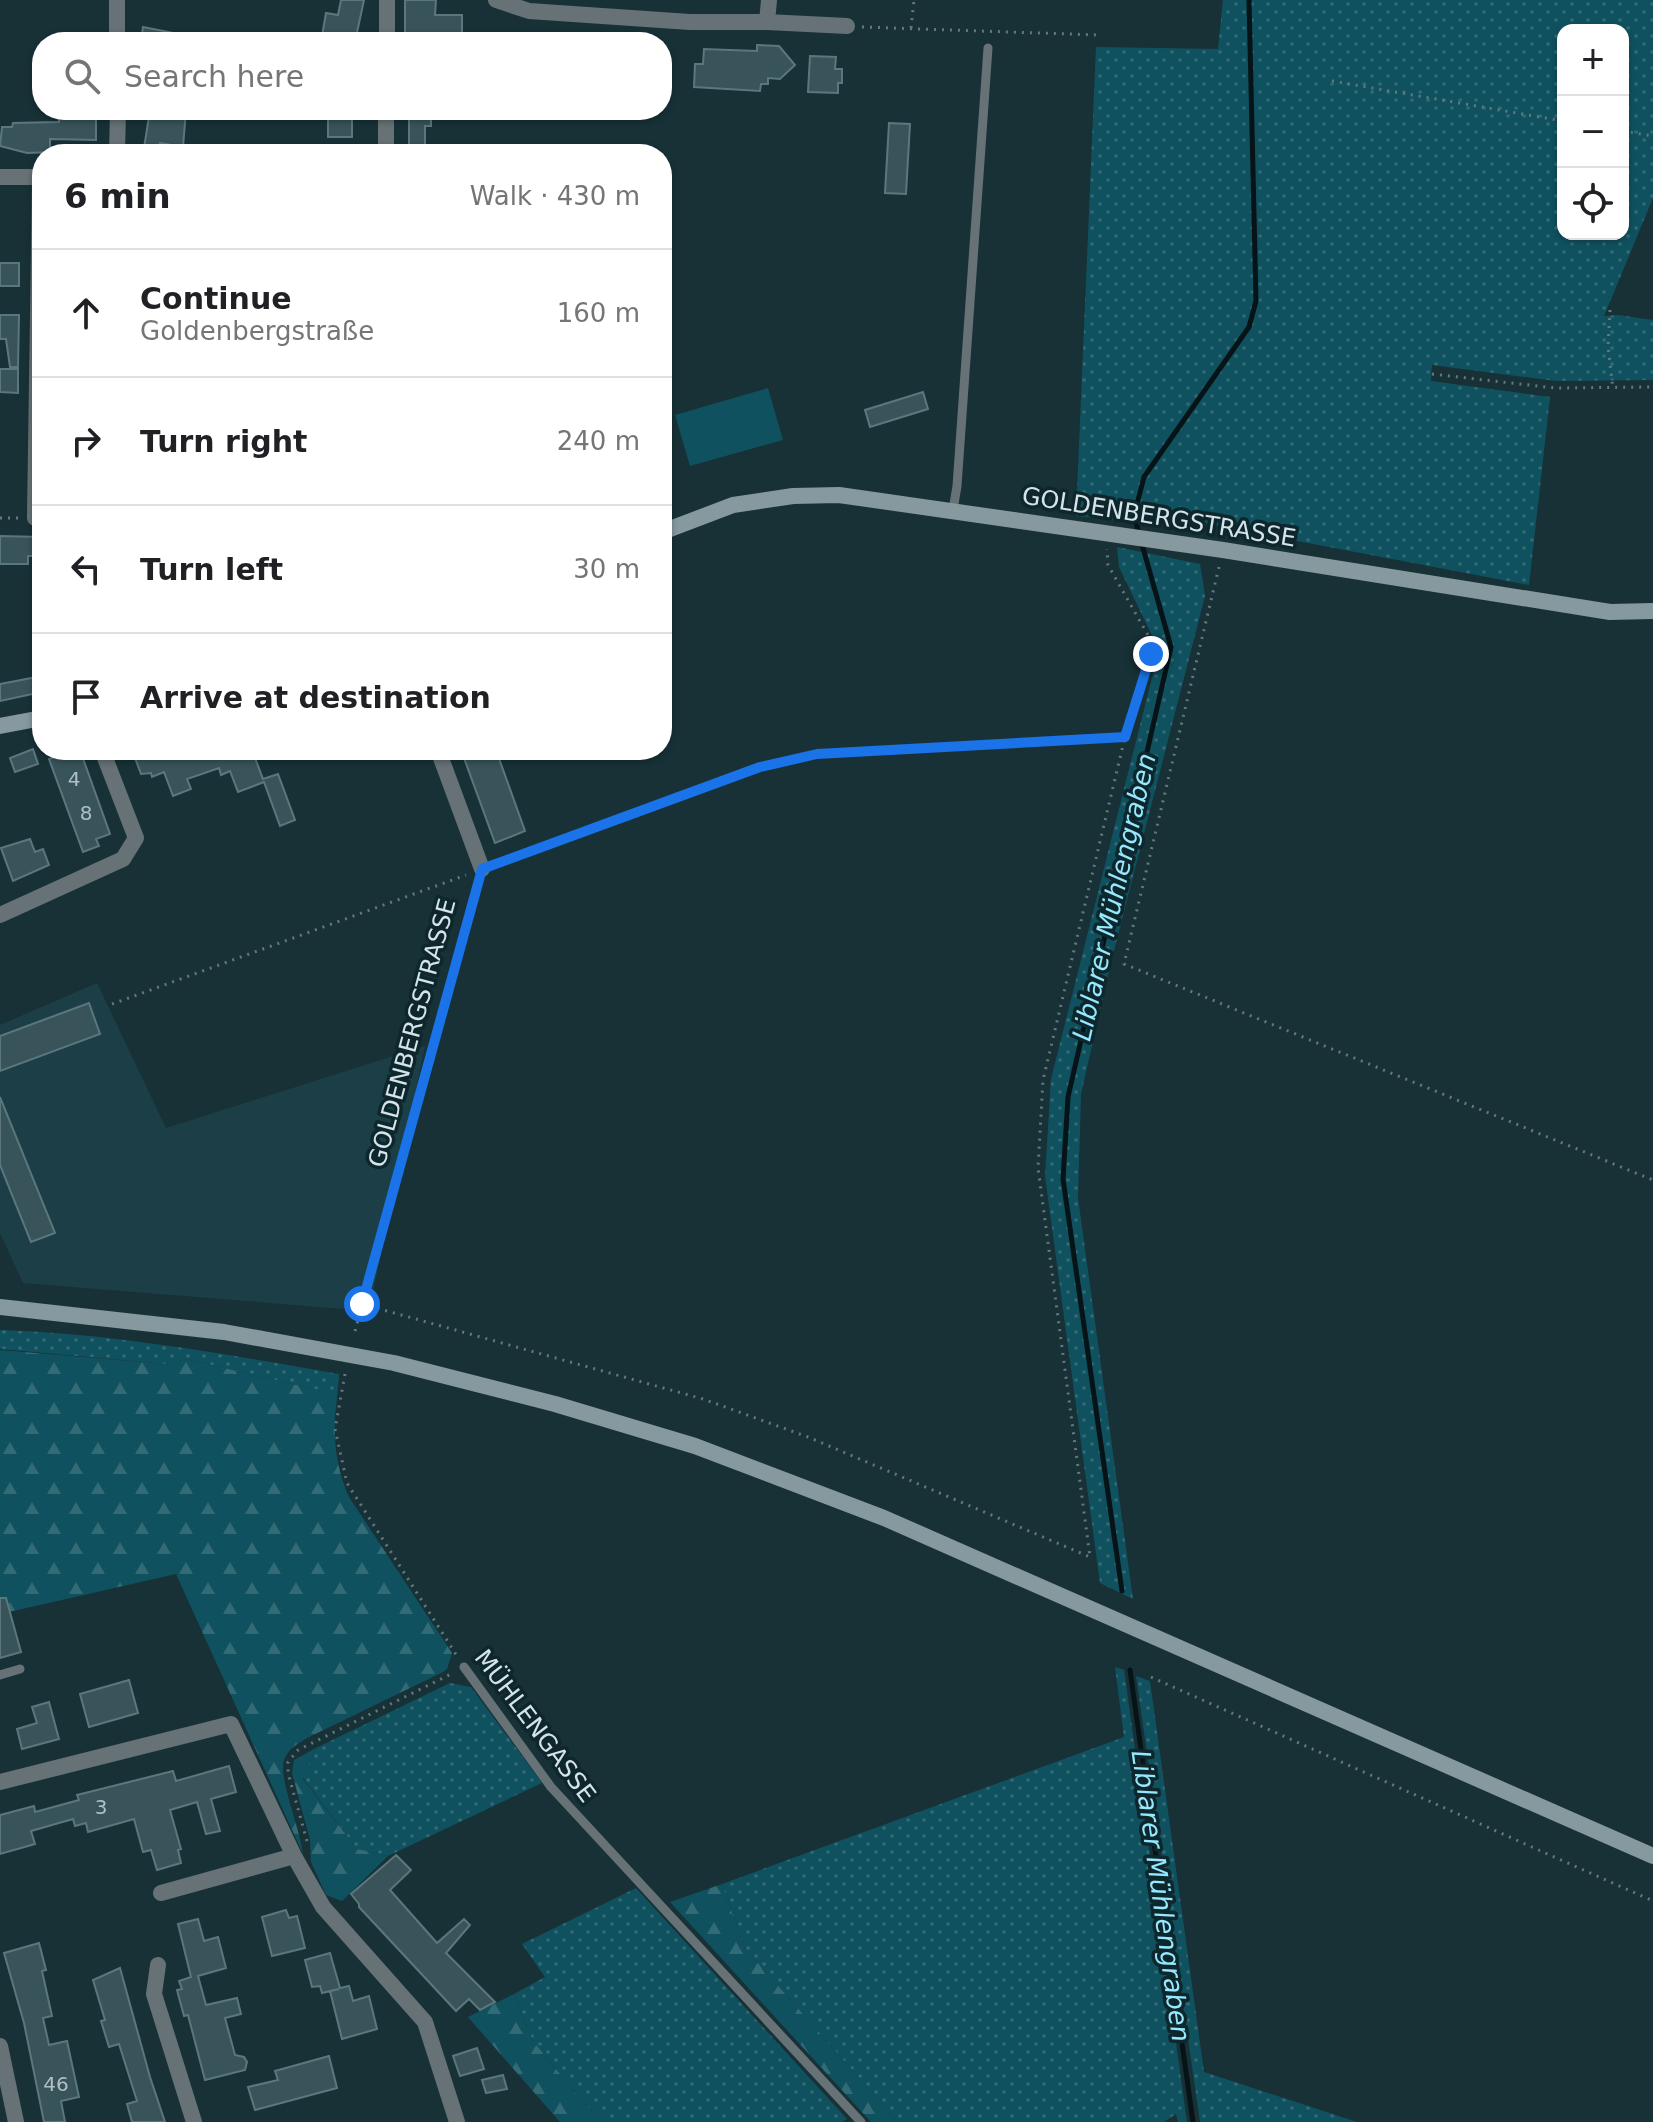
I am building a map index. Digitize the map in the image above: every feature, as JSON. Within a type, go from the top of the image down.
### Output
[{"type":"main road","name":"GOLDENBERGSTRASSE","points":[[672,528],[733,505],[793,496],[839,495],[1167,541],[1610,612],[1653,611]]},
{"type":"main road","points":[[0,726],[32,720]]},
{"type":"main road","points":[[0,1307],[224,1332],[394,1363],[555,1404],[695,1446],[884,1518],[1653,1856]]},
{"type":"street","points":[[117,0],[117,32]]},
{"type":"street","points":[[387,0],[387,32]]},
{"type":"street","points":[[496,0],[529,11],[690,22],[847,26]]},
{"type":"street","points":[[767,22],[769,0]]},
{"type":"street","points":[[117,144],[118,120]]},
{"type":"street","points":[[386,120],[386,144]]},
{"type":"street","points":[[0,177],[32,177]]},
{"type":"street","points":[[0,915],[123,859],[136,838],[106,760]]},
{"type":"street","points":[[442,760],[482,869]]},
{"type":"street","points":[[0,1782],[231,1724],[301,1854],[323,1907],[425,2022],[457,2122]]},
{"type":"street","points":[[161,1893],[301,1854]]},
{"type":"street","points":[[158,1965],[154,1994],[194,2122]]},
{"type":"street","points":[[0,2046],[16,2122]]},
{"type":"lane","points":[[953,510],[988,48]]},
{"type":"lane","name":"MÜHLENGASSE","points":[[464,1667],[551,1787],[861,2122]]},
{"type":"lane","points":[[0,1675],[20,1669]]},
{"type":"path","points":[[911,28],[914,0]]},
{"type":"path","points":[[847,26],[1098,35]]},
{"type":"path","points":[[1332,81],[1557,120]]},
{"type":"path","points":[[1629,132],[1653,136]]},
{"type":"path","points":[[1610,310],[1608,346],[1613,389]]},
{"type":"path","points":[[1432,374],[1555,388],[1653,387]]},
{"type":"path","points":[[362,1304],[703,1399],[808,1437],[1090,1557],[1038,1168],[1043,1080],[1125,737],[1151,654],[1149,637],[1108,565],[1109,533]]},
{"type":"path","points":[[1223,550],[1124,964],[1653,1180]]},
{"type":"path","points":[[112,1004],[760,767],[817,754],[1125,737]]},
{"type":"path","name":"GOLDENBERGSTRASSE","points":[[355,1331],[482,869]]},
{"type":"path","name":"MÜHLENGASSE","points":[[345,1374],[335,1429],[347,1483],[464,1667]]},
{"type":"path","points":[[301,1854],[307,1838],[288,1773],[288,1762],[298,1750],[464,1667]]},
{"type":"path","points":[[1151,1677],[1653,1901]]},
{"type":"shaded area","points":[[97,983],[166,1128],[425,1046],[369,1311],[23,1283],[0,1233],[0,1025]]},
{"type":"green space","points":[[1223,0],[1653,0],[1653,198],[1604,316],[1653,320],[1653,380],[1556,381],[1432,365],[1431,381],[1550,397],[1529,585],[1161,515],[1155,524],[1076,516],[1096,47],[1218,49]]},
{"type":"green space","points":[[768,388],[783,440],[690,466],[675,415]]},
{"type":"green space","points":[[1117,547],[1200,564],[1205,596],[1110,966],[1081,1094],[1078,1198],[1133,1599],[1100,1583],[1045,1176],[1051,1079],[1159,650],[1119,567]]},
{"type":"green space","points":[[0,1330],[128,1340],[339,1374],[337,1398],[322,1391],[186,1359],[166,1364],[0,1349]]},
{"type":"green space","points":[[0,1350],[166,1364],[186,1359],[322,1391],[337,1398],[336,1449],[349,1497],[452,1653],[443,1672],[307,1738],[288,1753],[284,1760],[284,1779],[303,1854],[176,1574],[0,1614]]},
{"type":"green space","points":[[1115,1667],[1124,1670],[1187,2122],[1178,2122],[1176,2114],[1164,2122],[898,2122],[744,1947],[722,1884],[1124,1737]]},
{"type":"green space","points":[[1136,1676],[1150,1681],[1204,2072],[1357,2122],[1200,2122]]},
{"type":"green space","points":[[450,1683],[471,1687],[542,1783],[388,1856],[357,1849],[303,1778],[316,1748]]},
{"type":"green space","points":[[316,1748],[303,1779],[357,1849],[388,1856],[342,1901],[326,1895],[311,1862],[310,1840],[292,1773],[294,1760]]},
{"type":"green space","points":[[722,1884],[744,1947],[898,2122],[871,2122],[670,1902]]},
{"type":"green space","points":[[636,1888],[847,2119],[842,2122],[605,2122],[585,2104],[533,2041],[514,1994],[545,1977],[522,1944]]},
{"type":"green space","points":[[514,1994],[533,2041],[585,2104],[605,2122],[560,2122],[468,2017]]},
{"type":"building","points":[[341,0],[364,0],[357,32],[323,32],[326,13],[338,15]]},
{"type":"building","points":[[405,0],[436,0],[435,15],[462,15],[462,32],[405,32]]},
{"type":"building","points":[[143,27],[169,32],[142,32]]},
{"type":"building","points":[[757,45],[779,46],[795,65],[780,79],[768,78],[768,84],[761,84],[760,91],[694,87],[695,64],[703,64],[704,49],[757,51]]},
{"type":"building","points":[[810,56],[836,57],[835,69],[842,69],[838,93],[808,92]]},
{"type":"building","points":[[96,120],[96,140],[50,139],[50,144],[32,144],[32,153],[0,146],[2,127],[12,127],[13,123]]},
{"type":"building","points":[[148,120],[185,120],[183,144],[145,144]]},
{"type":"building","points":[[328,120],[352,120],[352,137],[328,137]]},
{"type":"building","points":[[409,120],[431,120],[431,126],[425,126],[425,144],[409,144]]},
{"type":"building","points":[[889,123],[910,124],[906,194],[885,193]]},
{"type":"building","points":[[0,263],[19,263],[19,286],[0,286]]},
{"type":"building","points":[[0,315],[19,315],[18,367],[10,367],[6,339],[0,339]]},
{"type":"building","points":[[0,369],[18,369],[18,393],[0,392]]},
{"type":"building","points":[[923,392],[928,409],[870,427],[865,410]]},
{"type":"building","points":[[0,536],[32,537],[32,556],[28,556],[28,564],[0,564]]},
{"type":"building","points":[[32,678],[32,694],[0,701],[0,684]]},
{"type":"building","points":[[32,749],[32,760],[37,760],[38,764],[15,772],[10,758]]},
{"type":"building","points":[[49,760],[84,760],[110,834],[96,839],[99,846],[83,852]]},
{"type":"building","points":[[136,760],[256,760],[263,779],[278,774],[295,820],[280,826],[264,782],[238,792],[230,771],[221,775],[219,768],[187,779],[191,789],[173,796],[164,772],[152,777],[151,773],[141,774]]},
{"type":"building","points":[[465,760],[500,760],[525,831],[495,843]]},
{"type":"building","points":[[30,839],[35,852],[43,849],[49,865],[13,881],[1,848]]},
{"type":"building","points":[[89,1003],[100,1034],[0,1071],[0,1036]]},
{"type":"building","points":[[0,1097],[55,1233],[31,1242],[0,1165]]},
{"type":"building","points":[[0,1598],[6,1598],[21,1652],[0,1658]]},
{"type":"building","points":[[129,1680],[138,1713],[89,1727],[80,1694]]},
{"type":"building","points":[[49,1702],[59,1739],[22,1749],[17,1729],[37,1723],[32,1707]]},
{"type":"building","points":[[229,1766],[236,1792],[211,1799],[220,1831],[206,1834],[197,1802],[170,1810],[181,1849],[178,1850],[181,1863],[157,1870],[151,1850],[143,1852],[134,1819],[88,1832],[86,1823],[75,1826],[73,1819],[31,1831],[35,1844],[0,1854],[0,1815],[34,1806],[35,1812],[79,1800],[77,1795],[173,1771],[176,1781]]},
{"type":"building","points":[[396,1855],[411,1870],[390,1890],[437,1943],[464,1919],[470,1925],[446,1953],[495,2002],[480,2010],[469,1999],[456,2011],[359,1907],[351,1894]]},
{"type":"building","points":[[286,1910],[289,1918],[297,1916],[305,1948],[272,1956],[262,1917]]},
{"type":"building","points":[[198,1919],[204,1941],[218,1937],[226,1968],[198,1976],[206,2005],[237,1998],[241,2014],[225,2018],[235,2055],[244,2057],[247,2062],[245,2070],[205,2080],[188,2015],[184,2016],[177,1990],[182,1989],[179,1981],[191,1977],[178,1924]]},
{"type":"building","points":[[39,1943],[52,2016],[43,2018],[49,2045],[67,2041],[79,2097],[61,2101],[65,2122],[44,2122],[24,2023],[4,1953]]},
{"type":"building","points":[[330,1953],[340,1988],[349,1986],[353,2001],[369,1996],[377,2029],[342,2039],[330,1991],[322,1993],[320,1986],[312,1987],[305,1960]]},
{"type":"building","points":[[120,1968],[165,2122],[132,2122],[127,2104],[137,2101],[119,2044],[109,2047],[101,2021],[105,2020],[93,1980]]},
{"type":"building","points":[[477,2048],[484,2069],[460,2076],[453,2056]]},
{"type":"building","points":[[329,2056],[337,2088],[255,2110],[248,2087],[278,2080],[275,2071]]},
{"type":"building","points":[[503,2075],[507,2089],[486,2093],[482,2080]]},
{"type":"waterway","name":"Liblarer Mühlengraben","points":[[1122,1591],[1063,1179],[1068,1097],[1171,647],[1134,516],[1144,477],[1249,327],[1256,301],[1249,0]]},
{"type":"waterway","name":"Liblarer Mühlengraben","points":[[1130,1670],[1193,2122]]},
{"type":"route","points":[[362,1304],[482,869],[760,767],[817,754],[1125,737],[1151,654]]}]
